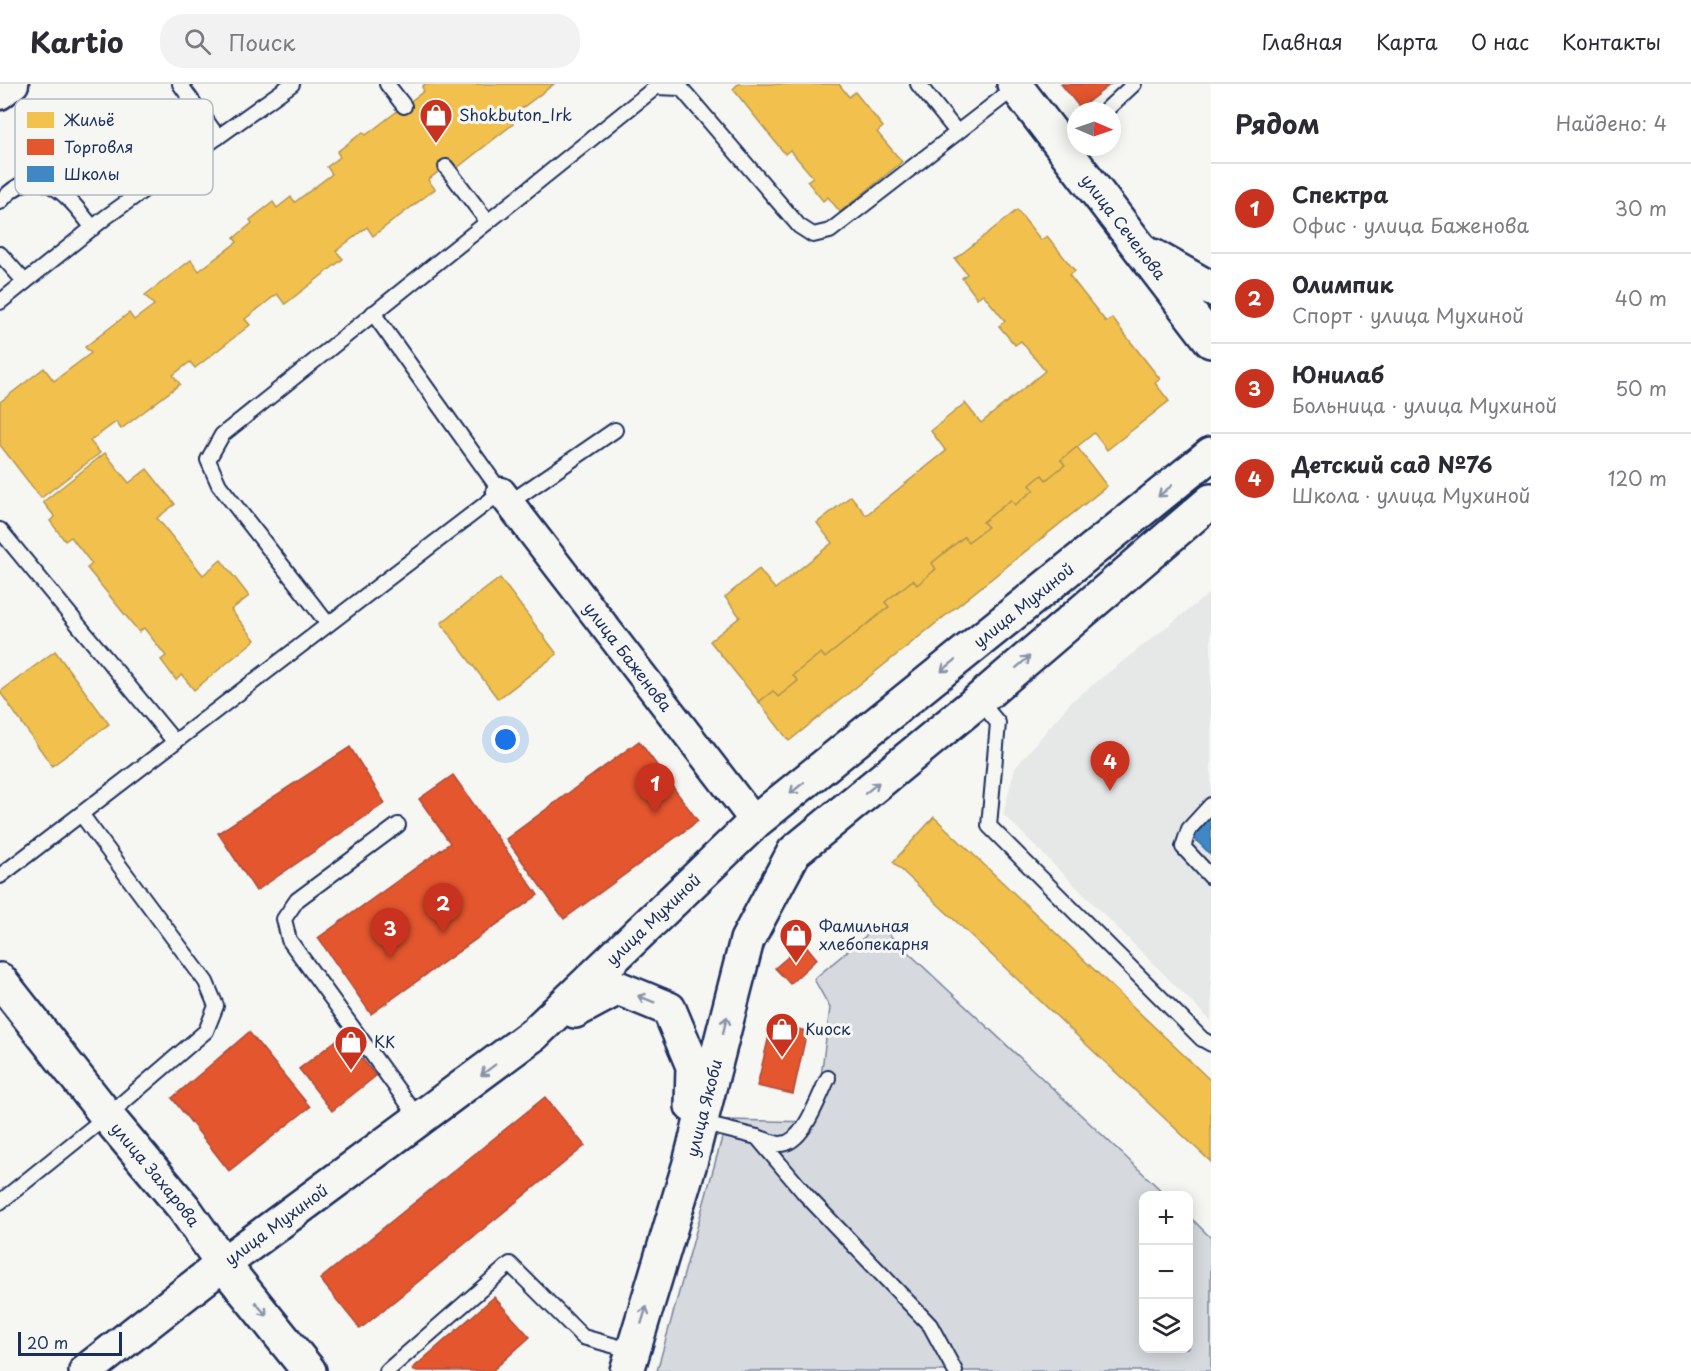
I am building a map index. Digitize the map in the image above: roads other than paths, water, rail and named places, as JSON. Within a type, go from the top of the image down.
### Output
[{"type":"main road","name":"улица Сеченова","points":[[1015,86],[1067,141]]},
{"type":"main road","name":"улица Сеченова","points":[[1078,156],[1136,245],[1211,341]]},
{"type":"main road","points":[[1136,245],[1171,269],[1211,289]]},
{"type":"main road","name":"улица Мухиной","points":[[86,1371],[223,1264],[534,1034],[755,822],[1211,454]]},
{"type":"main road","points":[[979,700],[1211,501]]},
{"type":"main road","name":"улица Якоби","points":[[630,1361],[690,1163],[747,940],[794,852],[979,700]]},
{"type":"main road","name":"улица Захарова","points":[[0,980],[107,1116],[184,1208],[223,1264],[309,1371]]},
{"type":"main road","points":[[534,1034],[618,988],[669,1009],[693,1066],[690,1163]]},
{"type":"street","points":[[0,95],[14,84]]},
{"type":"street","name":"улица Баженова","points":[[505,498],[755,822]]},
{"type":"lane","points":[[180,84],[191,99]]},
{"type":"lane","points":[[213,141],[292,84]]},
{"type":"lane","points":[[387,84],[404,106]]},
{"type":"lane","points":[[918,84],[957,132]]},
{"type":"lane","points":[[1115,102],[1134,84]]},
{"type":"lane","points":[[328,624],[219,484],[208,460],[222,435],[656,87],[681,88],[799,226],[813,235],[830,231],[1015,86]]},
{"type":"lane","points":[[213,130],[218,137]]},
{"type":"lane","points":[[446,167],[488,222]]},
{"type":"lane","points":[[0,202],[15,190]]},
{"type":"lane","points":[[67,195],[93,228]]},
{"type":"lane","points":[[0,302],[138,195]]},
{"type":"lane","points":[[0,254],[25,282]]},
{"type":"lane","points":[[374,313],[505,498]]},
{"type":"lane","points":[[0,876],[328,624],[505,498],[615,430]]},
{"type":"lane","points":[[0,530],[174,741]]},
{"type":"lane","points":[[979,700],[998,723],[989,826],[1202,1039],[1211,1044]]},
{"type":"lane","points":[[1211,805],[1189,829],[1183,847],[1211,876]]},
{"type":"lane","points":[[0,1202],[107,1116],[207,1031],[216,1005],[206,982],[81,814]]},
{"type":"lane","points":[[398,825],[297,900],[285,919],[289,940],[420,1120]]},
{"type":"lane","points":[[700,1123],[781,1144],[794,1140],[802,1132],[828,1078]]},
{"type":"lane","points":[[757,1137],[806,1195],[930,1325],[955,1371]]},
{"type":"lane","points":[[387,1371],[510,1264],[583,1337],[630,1361]]},
{"type":"place","name":"Shokbuton_Irk","points":[[436,144]]},
{"type":"place","name":"Детский сад №76","points":[[1110,791]]},
{"type":"place","name":"Спектра","points":[[655,813]]},
{"type":"place","name":"Олимпик","points":[[443,933]]},
{"type":"place","name":"Юнилаб","points":[[390,958]]},
{"type":"place","name":"Фамильная хлебопекарня","points":[[796,964]]},
{"type":"place","name":"Киоск","points":[[782,1058]]},
{"type":"place","name":"КК","points":[[351,1071]]}]
